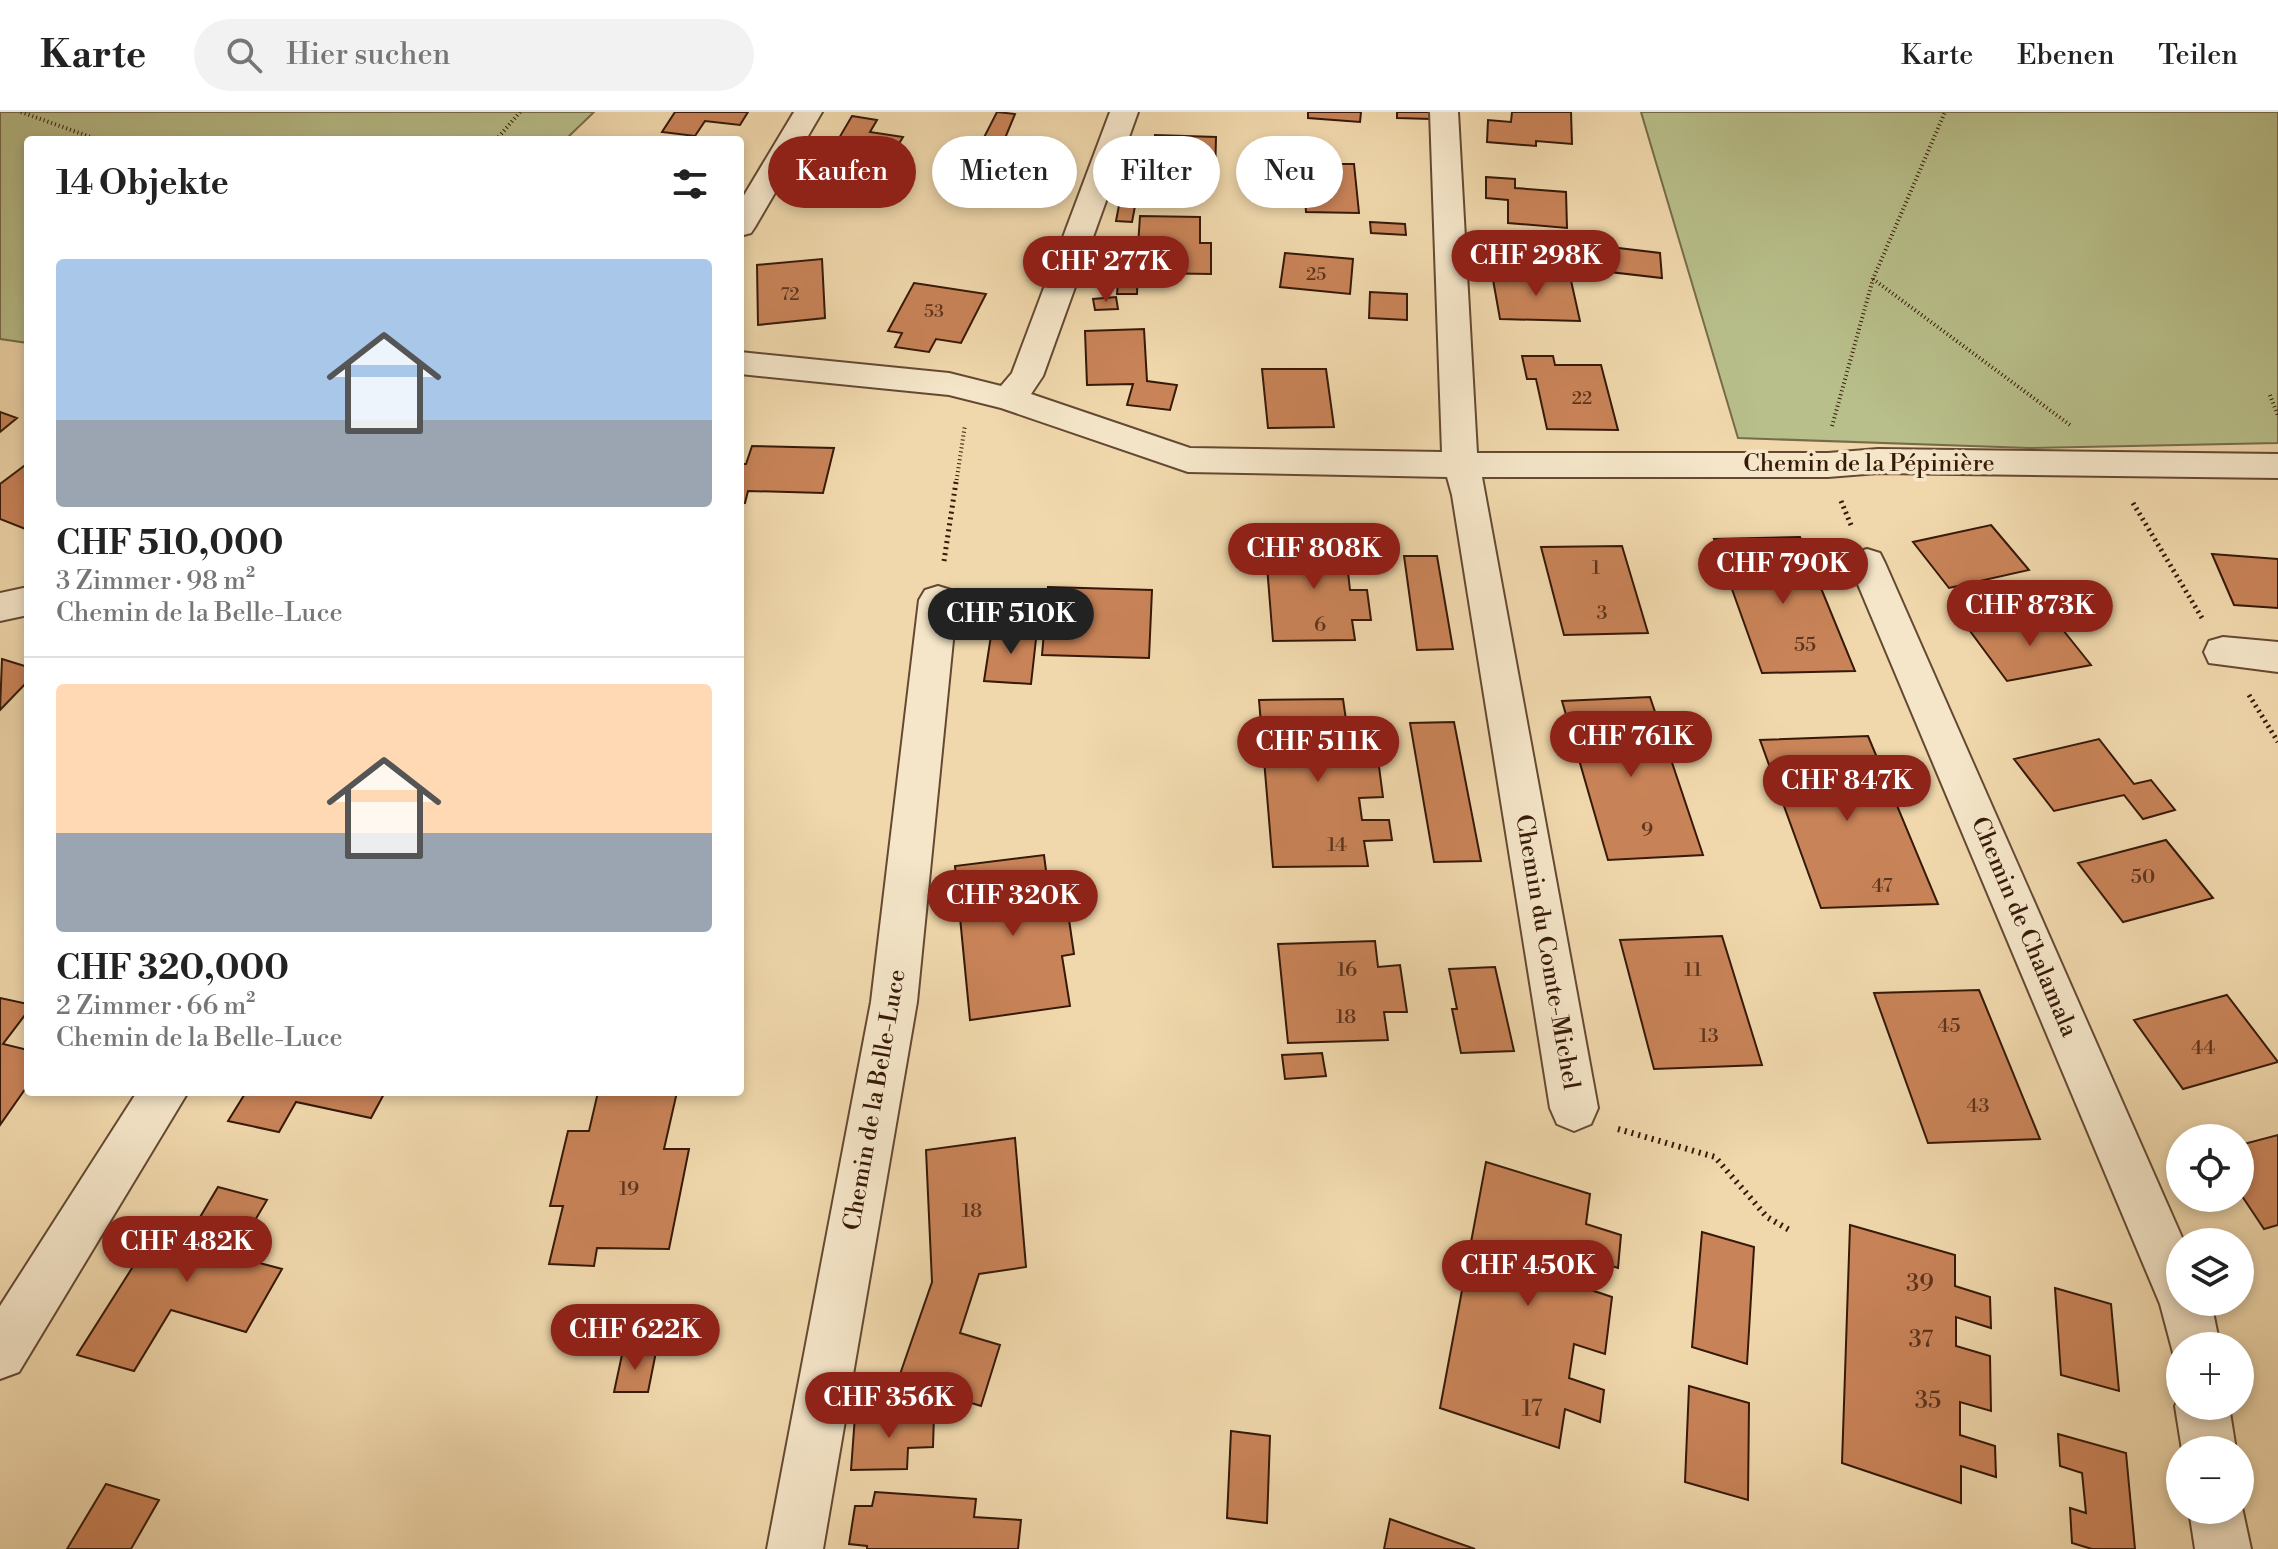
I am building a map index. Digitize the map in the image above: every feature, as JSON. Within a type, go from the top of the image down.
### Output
[{"type":"street","points":[[744,220],[808,112]]},
{"type":"street","points":[[1009,399],[1027,376],[1124,112]]},
{"type":"street","points":[[1444,112],[1460,465]]},
{"type":"street","name":"Chemin de la Pépinière","points":[[744,363],[949,384],[1009,399],[1188,460],[1460,465],[1828,465],[1878,461],[2278,466]]},
{"type":"street","name":"Chemin du Comte-Michel","points":[[1460,465],[1470,495],[1574,1108]]},
{"type":"street","name":"Chemin de Chalamala","points":[[1867,563],[2166,1258]]},
{"type":"street","name":"Chemin de la Belle-Luce","points":[[795,1549],[894,1002],[938,600]]},
{"type":"street","points":[[0,607],[24,602]]},
{"type":"street","points":[[2223,652],[2278,657]]},
{"type":"street","points":[[0,1353],[161,1096]]},
{"type":"street","points":[[2219,1524],[2223,1549]]},
{"type":"path","points":[[21,112],[88,136]]},
{"type":"path","points":[[499,136],[520,112]]},
{"type":"path","points":[[1828,465],[1830,433],[1873,279],[1945,112]]},
{"type":"path","points":[[1873,279],[2093,442],[2112,465]]},
{"type":"path","points":[[2270,395],[2278,416]]},
{"type":"path","points":[[938,600],[966,416]]},
{"type":"path","points":[[1574,1108],[1627,1133],[1715,1157],[1767,1217],[1791,1231]]},
{"type":"green space","points":[[0,112],[594,112],[569,136],[24,136],[24,342],[0,339]]},
{"type":"green space","points":[[1641,112],[2278,112],[2278,443],[2029,448],[1738,438]]},
{"type":"building","points":[[675,112],[748,112],[740,125],[705,121],[695,136],[662,132]]},
{"type":"building","points":[[997,112],[1015,114],[1006,136],[985,136]]},
{"type":"building","points":[[1308,112],[1361,112],[1360,122],[1308,118]]},
{"type":"building","points":[[1397,112],[1430,112],[1431,119],[1397,118]]},
{"type":"building","points":[[1512,112],[1571,112],[1572,144],[1536,141],[1536,146],[1487,142],[1488,120],[1511,122]]},
{"type":"building","points":[[852,116],[877,120],[870,132],[896,136],[840,136]]},
{"type":"building","points":[[1343,164],[1354,164],[1359,213],[1306,212],[1306,208],[1343,208]]},
{"type":"building","points":[[1486,177],[1515,179],[1515,188],[1566,192],[1567,228],[1508,223],[1508,200],[1486,198]]},
{"type":"building","points":[[1118,208],[1135,208],[1132,222],[1116,221]]},
{"type":"building","points":[[1140,216],[1200,217],[1200,243],[1211,243],[1211,274],[1148,273],[1149,246],[1138,246]]},
{"type":"building","points":[[1370,222],[1405,224],[1406,235],[1371,233]]},
{"type":"building","points":[[1610,247],[1660,253],[1662,278],[1610,272]]},
{"type":"building","points":[[1285,253],[1353,259],[1350,294],[1280,287]]},
{"type":"building","points":[[822,259],[825,318],[758,325],[757,265]]},
{"type":"building","points":[[1119,268],[1138,268],[1137,294],[1117,294]]},
{"type":"building","points":[[1492,274],[1570,276],[1580,321],[1500,319]]},
{"type":"building","points":[[914,283],[986,294],[961,343],[936,339],[929,352],[895,347],[902,333],[888,331]]},
{"type":"building","points":[[1370,292],[1407,294],[1407,320],[1369,318]]},
{"type":"building","points":[[1116,297],[1118,309],[1095,310],[1093,299]]},
{"type":"building","points":[[1144,329],[1147,381],[1177,385],[1170,410],[1127,405],[1133,384],[1087,385],[1085,331]]},
{"type":"building","points":[[1522,356],[1553,356],[1555,365],[1601,365],[1618,430],[1547,429],[1536,379],[1527,379]]},
{"type":"building","points":[[1262,369],[1326,369],[1334,427],[1268,428]]},
{"type":"building","points":[[0,412],[17,418],[0,432]]},
{"type":"building","points":[[752,446],[834,448],[823,493],[748,491],[744,503],[746,464]]},
{"type":"building","points":[[24,466],[24,528],[0,519],[0,484]]},
{"type":"building","points":[[1991,525],[2029,570],[1949,588],[1913,542]]},
{"type":"building","points":[[1800,537],[1855,671],[1762,673],[1714,539]]},
{"type":"building","points":[[1344,540],[1346,557],[1363,557],[1366,572],[1348,572],[1350,590],[1367,590],[1371,620],[1352,620],[1355,640],[1273,641],[1265,541]]},
{"type":"building","points":[[1622,546],[1648,633],[1564,635],[1541,547]]},
{"type":"building","points":[[2212,554],[2278,559],[2278,608],[2234,605]]},
{"type":"building","points":[[1404,556],[1437,556],[1453,649],[1417,650]]},
{"type":"building","points":[[1048,587],[1152,590],[1149,658],[1042,655]]},
{"type":"building","points":[[2051,615],[2091,665],[2007,681],[1970,631]]},
{"type":"building","points":[[992,629],[1037,630],[1031,684],[984,681]]},
{"type":"building","points":[[2,659],[24,666],[24,685],[0,710]]},
{"type":"building","points":[[1650,697],[1703,855],[1608,860],[1562,701]]},
{"type":"building","points":[[1343,699],[1346,720],[1373,719],[1377,740],[1349,741],[1352,760],[1378,759],[1383,797],[1359,798],[1362,820],[1389,820],[1392,840],[1364,841],[1368,866],[1273,867],[1259,700]]},
{"type":"building","points":[[1454,722],[1481,861],[1434,862],[1410,723]]},
{"type":"building","points":[[1868,736],[1938,904],[1821,908],[1760,740]]},
{"type":"building","points":[[2099,739],[2134,784],[2151,780],[2175,810],[2143,819],[2124,795],[2054,811],[2014,759]]},
{"type":"building","points":[[2166,840],[2213,898],[2123,922],[2078,863]]},
{"type":"building","points":[[1044,855],[1049,894],[1065,892],[1074,954],[1062,956],[1070,1006],[970,1020],[955,866]]},
{"type":"building","points":[[1722,936],[1762,1065],[1654,1069],[1620,940]]},
{"type":"building","points":[[1375,941],[1378,967],[1400,965],[1407,1012],[1384,1012],[1388,1040],[1288,1043],[1278,944]]},
{"type":"building","points":[[1495,967],[1514,1051],[1461,1053],[1452,1009],[1457,1009],[1449,969]]},
{"type":"building","points":[[1979,990],[2040,1139],[1928,1143],[1874,993]]},
{"type":"building","points":[[2227,995],[2278,1062],[2183,1089],[2134,1020]]},
{"type":"building","points":[[0,998],[24,1003],[24,1016],[3,1044],[24,1049],[24,1091],[0,1125]]},
{"type":"building","points":[[1322,1053],[1326,1076],[1285,1079],[1282,1055]]},
{"type":"building","points":[[244,1096],[383,1096],[371,1118],[296,1102],[279,1132],[228,1121]]},
{"type":"building","points":[[597,1096],[676,1096],[664,1149],[689,1149],[669,1249],[597,1248],[594,1266],[549,1264],[563,1206],[550,1206],[568,1131],[589,1131]]},
{"type":"building","points":[[2278,1135],[2278,1225],[2264,1229],[2253,1212],[2254,1141]]},
{"type":"building","points":[[1015,1138],[1026,1267],[979,1274],[960,1333],[1000,1345],[981,1406],[898,1380],[932,1282],[926,1150]]},
{"type":"building","points":[[1486,1162],[1590,1194],[1586,1224],[1621,1235],[1618,1268],[1583,1257],[1579,1286],[1612,1297],[1605,1354],[1574,1344],[1569,1378],[1604,1390],[1600,1422],[1565,1409],[1559,1448],[1440,1408]]},
{"type":"building","points":[[218,1187],[267,1200],[234,1256],[282,1269],[246,1332],[171,1310],[134,1371],[77,1355],[146,1246],[178,1254]]},
{"type":"building","points":[[1850,1225],[1955,1255],[1955,1286],[1990,1297],[1991,1328],[1956,1317],[1956,1346],[1990,1356],[1991,1411],[1960,1402],[1960,1435],[1995,1446],[1996,1477],[1961,1466],[1961,1503],[1842,1463]]},
{"type":"building","points":[[1702,1232],[1754,1247],[1747,1364],[1692,1347]]},
{"type":"building","points":[[2055,1288],[2111,1304],[2119,1391],[2061,1375]]},
{"type":"building","points":[[623,1350],[656,1352],[648,1392],[614,1392]]},
{"type":"building","points":[[1689,1386],[1749,1403],[1748,1500],[1685,1482]]},
{"type":"building","points":[[934,1414],[933,1447],[908,1448],[907,1469],[851,1470],[855,1416]]},
{"type":"building","points":[[1231,1431],[1270,1436],[1267,1523],[1227,1518]]},
{"type":"building","points":[[2058,1434],[2126,1453],[2135,1549],[2092,1549],[2072,1543],[2070,1508],[2086,1513],[2082,1473],[2060,1466]]},
{"type":"building","points":[[106,1484],[159,1500],[131,1549],[67,1549]]},
{"type":"building","points":[[875,1492],[976,1499],[974,1517],[1021,1520],[1018,1549],[867,1549],[867,1546],[849,1544],[855,1506],[872,1506]]},
{"type":"building","points":[[1390,1519],[1475,1549],[1384,1549]]}]
